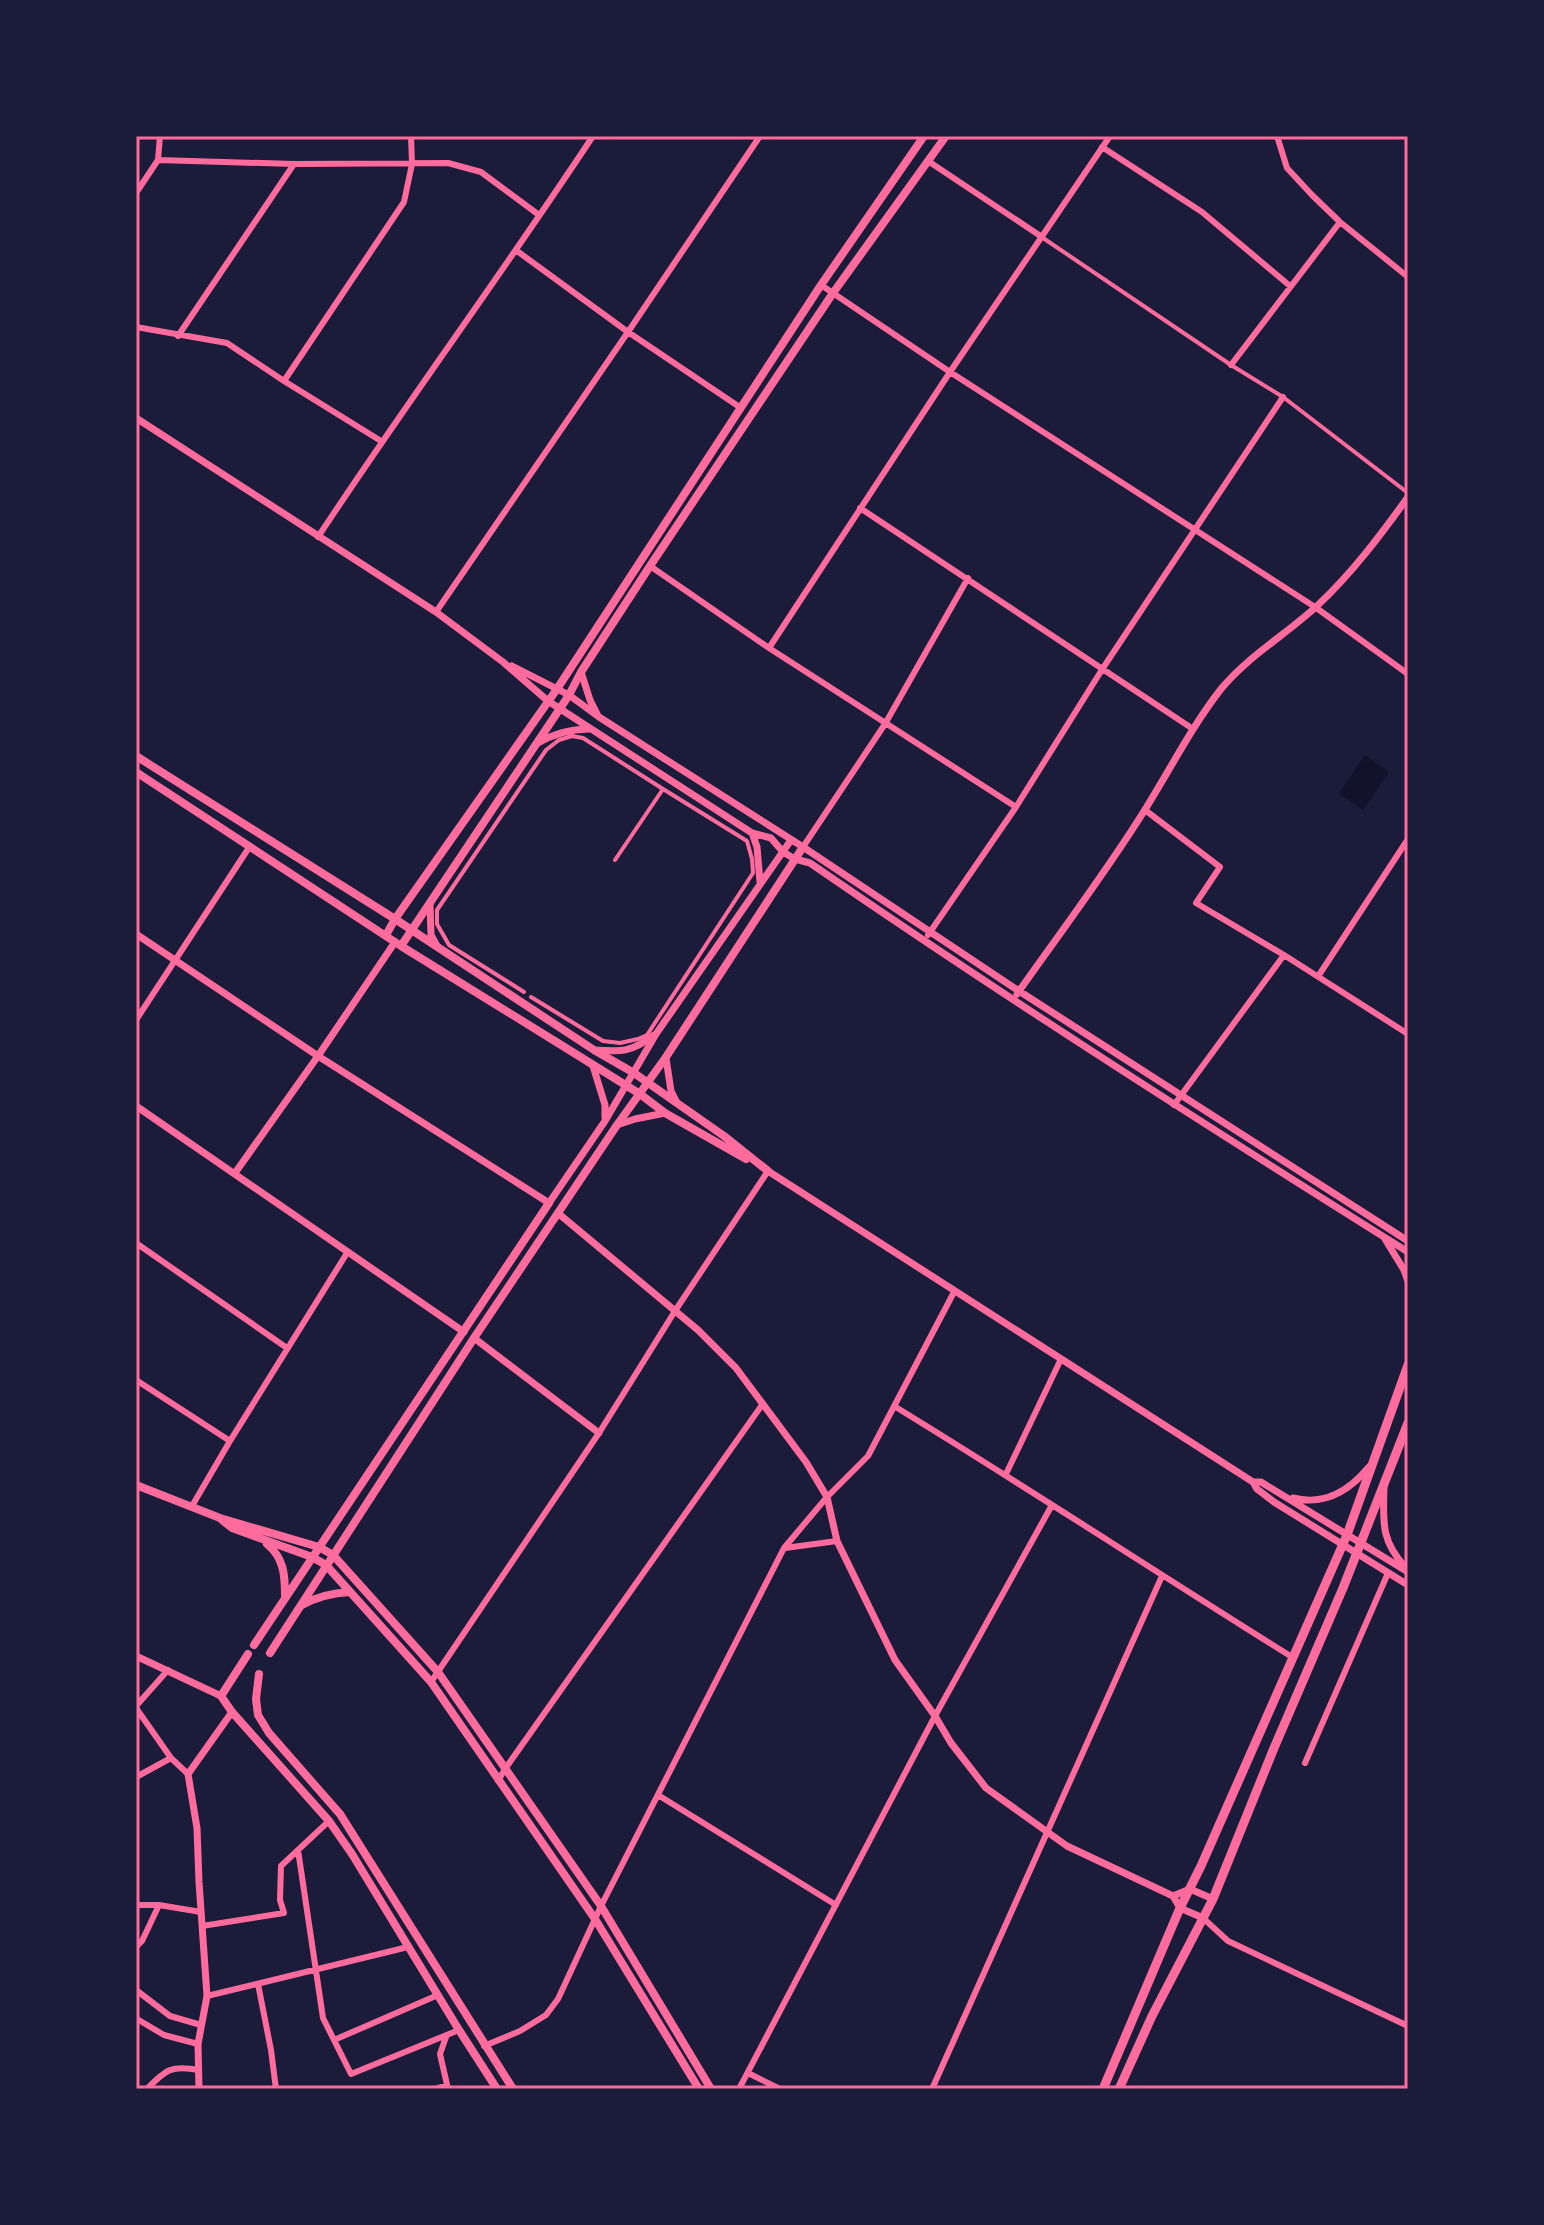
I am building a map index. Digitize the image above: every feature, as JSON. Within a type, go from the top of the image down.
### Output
[{"type":"main road","points":[[386,935],[557,689],[821,285],[924,136]]},
{"type":"main road","points":[[398,944],[412,931],[833,293],[946,136]]},
{"type":"main road","points":[[136,756],[634,1073],[768,1171]]},
{"type":"main road","points":[[136,772],[398,944],[640,1094],[665,1113],[768,1171]]},
{"type":"main road","points":[[270,1653],[474,1338],[666,1057],[803,847]]},
{"type":"main road","points":[[254,1645],[549,1203]]},
{"type":"main road","points":[[1103,2089],[1180,1908],[1345,1540],[1408,1365]]},
{"type":"main road","points":[[1119,2089],[1152,2016],[1213,1899],[1357,1554],[1408,1423]]},
{"type":"main road","points":[[136,1485],[220,1518],[319,1547],[333,1555],[438,1672],[601,1906],[711,2089]]},
{"type":"main road","points":[[220,1518],[232,1528],[326,1565],[431,1682],[595,1919],[699,2089]]},
{"type":"main road","points":[[260,1538],[282,1561],[285,1598]]},
{"type":"main road","points":[[298,1608],[330,1593],[350,1592]]},
{"type":"main road","points":[[248,1654],[221,1696],[329,1821],[497,2089]]},
{"type":"main road","points":[[259,1674],[258,1715],[269,1733],[340,1814],[513,2089]]},
{"type":"street","points":[[136,193],[158,160],[160,136]]},
{"type":"street","points":[[284,381],[404,202],[412,164],[411,136]]},
{"type":"street","points":[[318,537],[593,136]]},
{"type":"street","points":[[436,612],[760,136]]},
{"type":"street","points":[[769,648],[1110,136]]},
{"type":"street","points":[[1277,136],[1287,168],[1340,222],[1407,273]]},
{"type":"street","points":[[1102,147],[1202,212],[1290,286]]},
{"type":"street","points":[[158,160],[294,164],[448,163],[481,172],[539,215]]},
{"type":"street","points":[[928,161],[1283,397],[1408,495],[1373,546],[1315,607],[1224,686],[1193,729],[1145,810],[1014,999]]},
{"type":"street","points":[[178,336],[294,164]]},
{"type":"street","points":[[1231,365],[1340,222]]},
{"type":"street","points":[[517,251],[628,332],[741,408]]},
{"type":"street","points":[[821,285],[950,372],[1315,607],[1408,674]]},
{"type":"street","points":[[136,327],[227,343],[381,441]]},
{"type":"street","points":[[924,942],[1016,807],[1103,668],[1283,397]]},
{"type":"street","points":[[136,418],[436,612],[503,662],[548,701],[590,729],[752,833],[771,838],[783,852],[810,863],[924,942],[1174,1105],[1408,1252]]},
{"type":"street","points":[[860,508],[1193,729]]},
{"type":"street","points":[[650,566],[769,648],[1016,807]]},
{"type":"street","points":[[803,847],[885,724],[968,578]]},
{"type":"street","points":[[503,662],[569,695],[1019,991],[1408,1241]]},
{"type":"street","points":[[581,672],[599,717]]},
{"type":"street","points":[[534,745],[552,735],[590,729]]},
{"type":"street","points":[[524,992],[449,945],[437,924],[437,910],[518,788],[546,750],[559,740],[572,736],[583,738],[747,841],[753,873],[647,1035],[620,1043],[603,1041],[531,997]]},
{"type":"street","points":[[615,860],[663,789]]},
{"type":"street","points":[[1145,810],[1220,867],[1196,903],[1319,975],[1408,1034]]},
{"type":"street","points":[[752,833],[757,847],[760,884]]},
{"type":"street","points":[[1319,975],[1408,839]]},
{"type":"street","points":[[136,934],[318,1056],[549,1203],[605,1121],[656,1034],[791,840]]},
{"type":"street","points":[[136,1020],[250,846]]},
{"type":"street","points":[[1399,853],[1408,859]]},
{"type":"street","points":[[430,903],[431,935],[438,948]]},
{"type":"street","points":[[235,1173],[398,944]]},
{"type":"street","points":[[1174,1105],[1284,955]]},
{"type":"street","points":[[594,1050],[631,1050],[656,1034]]},
{"type":"street","points":[[666,1057],[671,1091],[678,1105]]},
{"type":"street","points":[[593,1066],[605,1105],[605,1121]]},
{"type":"street","points":[[136,1106],[464,1332]]},
{"type":"street","points":[[617,1125],[665,1113]]},
{"type":"street","points":[[431,1682],[599,1433],[768,1171],[1253,1482],[1274,1502],[1345,1540],[1361,1544],[1408,1571]]},
{"type":"street","points":[[559,1214],[698,1330],[736,1368],[806,1462],[827,1497],[837,1541],[895,1660],[951,1743],[986,1788],[1067,1846],[1173,1896],[1180,1908],[1203,1918],[1228,1941],[1408,2026]]},
{"type":"street","points":[[1384,1237],[1408,1281]]},
{"type":"street","points":[[136,1243],[287,1348]]},
{"type":"street","points":[[192,1506],[347,1253]]},
{"type":"street","points":[[484,2046],[520,2031],[546,2015],[558,1999],[601,1906],[784,1548],[827,1497],[868,1456],[954,1292]]},
{"type":"street","points":[[474,1338],[599,1433]]},
{"type":"street","points":[[1006,1474],[1061,1359]]},
{"type":"street","points":[[136,1380],[230,1441]]},
{"type":"street","points":[[498,1781],[762,1405]]},
{"type":"street","points":[[894,1406],[1292,1657]]},
{"type":"street","points":[[1283,1495],[1313,1501],[1332,1497],[1355,1483],[1373,1463]]},
{"type":"street","points":[[1253,1482],[1261,1482],[1283,1495],[1345,1540],[1357,1554],[1408,1585]]},
{"type":"street","points":[[1384,1484],[1386,1539],[1392,1552],[1408,1571]]},
{"type":"street","points":[[739,2089],[935,1716],[1052,1505]]},
{"type":"street","points":[[784,1548],[837,1541]]},
{"type":"street","points":[[1305,1763],[1388,1573]]},
{"type":"street","points":[[942,2089],[933,2087],[1162,1576]]},
{"type":"street","points":[[136,1656],[221,1696]]},
{"type":"street","points":[[168,1670],[136,1707],[171,1758],[188,1774],[197,1828],[207,1996],[198,2044],[199,2089]]},
{"type":"street","points":[[188,1774],[232,1712]]},
{"type":"street","points":[[136,1777],[171,1758]]},
{"type":"street","points":[[658,1795],[836,1905]]},
{"type":"street","points":[[202,1926],[284,1913],[280,1900],[281,1866],[329,1821]]},
{"type":"street","points":[[298,1850],[323,2018],[351,2074],[459,2030]]},
{"type":"street","points":[[1173,1896],[1190,1889],[1213,1899]]},
{"type":"street","points":[[136,1905],[159,1905],[201,1912]]},
{"type":"street","points":[[136,1947],[159,1905]]},
{"type":"street","points":[[207,1996],[408,1947]]},
{"type":"street","points":[[258,1984],[276,2089]]},
{"type":"street","points":[[136,1990],[170,2016],[201,2025]]},
{"type":"street","points":[[334,2040],[438,1995]]},
{"type":"street","points":[[136,2020],[164,2035],[198,2044]]},
{"type":"street","points":[[435,2089],[448,2087],[440,2054],[446,2037]]},
{"type":"street","points":[[147,2089],[173,2068],[199,2070]]},
{"type":"street","points":[[748,2073],[780,2089]]},
{"type":"shaded area","points":[[1365,755],[1389,772],[1363,810],[1339,794]]}]
